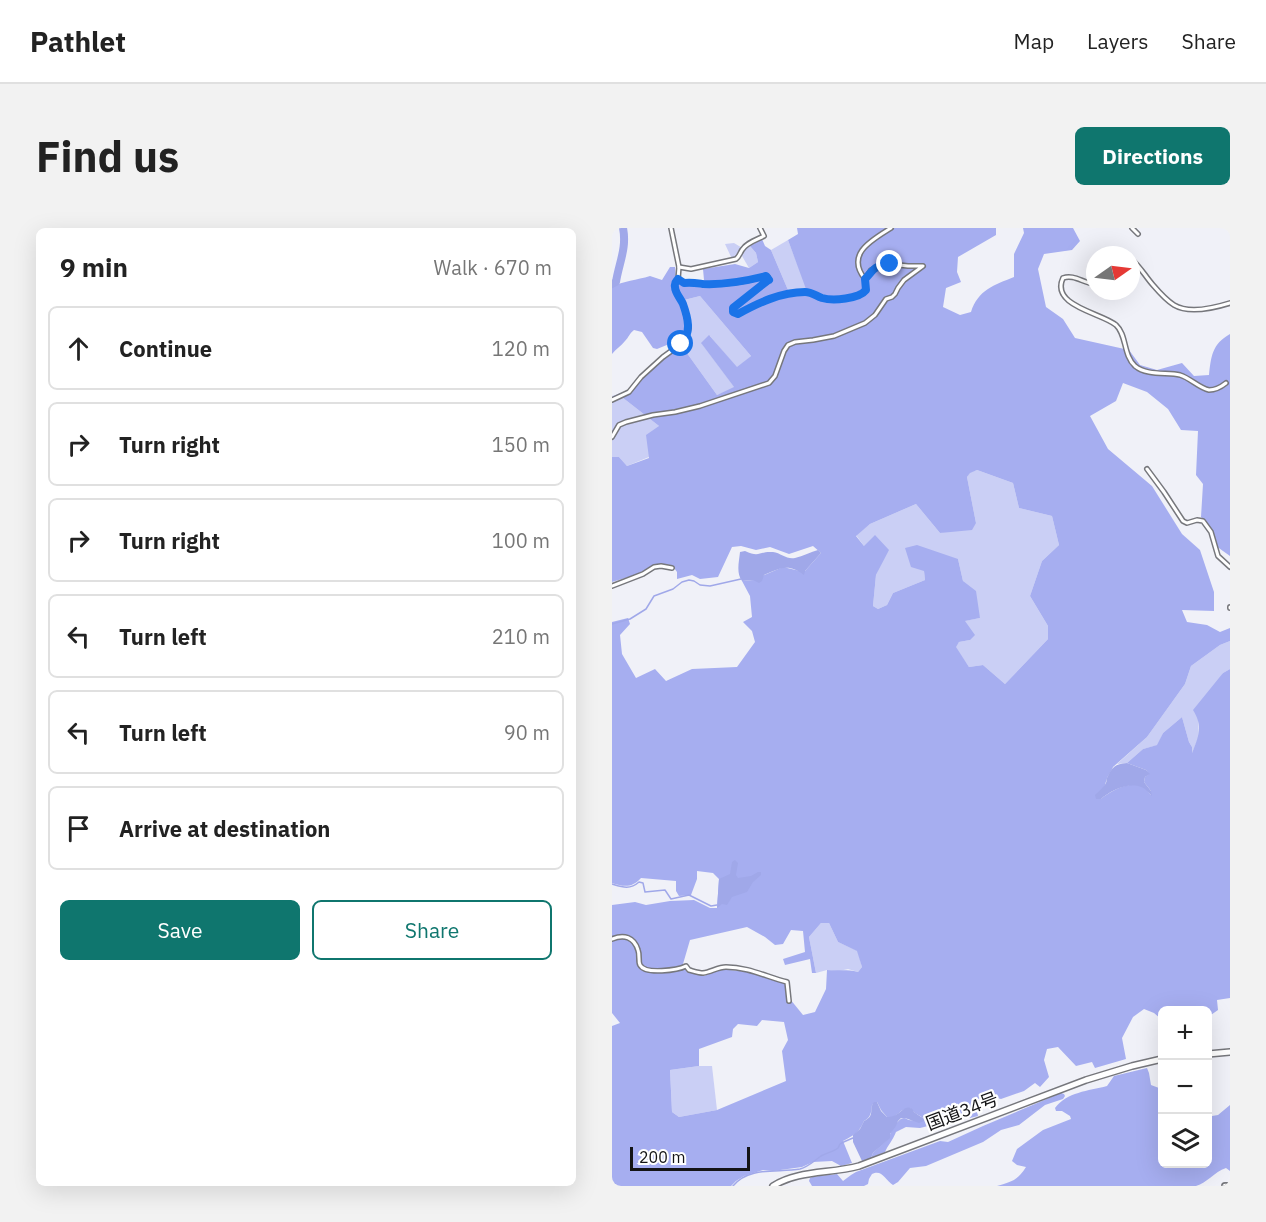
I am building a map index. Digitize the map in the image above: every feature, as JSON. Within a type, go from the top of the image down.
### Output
[{"type":"highway","points":[[1212,1054],[1230,1053]]},
{"type":"highway","name":"国道34号","points":[[773,1186],[803,1174],[847,1170],[1086,1080],[1158,1060]]},
{"type":"street","points":[[612,400],[629,392],[647,370],[681,344],[687,335],[689,328],[687,319],[683,304],[675,289],[680,267],[671,228]]},
{"type":"street","points":[[680,267],[691,269],[736,260],[742,249],[751,242],[764,237],[760,228]]},
{"type":"street","points":[[678,279],[684,283],[703,284],[740,282],[766,276],[769,280],[733,308],[733,312],[738,314],[759,303],[788,294],[806,292],[823,298],[853,298],[866,290],[865,279],[859,268],[859,254],[870,242],[891,228]]},
{"type":"street","points":[[1132,228],[1138,234]]},
{"type":"street","points":[[612,437],[619,425],[626,422],[700,406],[769,383],[775,376],[788,345],[834,336],[865,323],[875,315],[886,299],[895,294],[904,280],[923,266],[880,265],[871,270],[865,279]]},
{"type":"street","points":[[1140,268],[1166,299],[1180,308],[1206,309],[1230,303]]},
{"type":"street","points":[[1086,283],[1075,278],[1063,278],[1060,287],[1072,303],[1110,321],[1119,329],[1127,354],[1138,368],[1182,376],[1210,390],[1226,383]]},
{"type":"street","points":[[1147,469],[1183,521],[1187,523],[1203,521],[1211,532],[1218,556],[1230,567]]},
{"type":"street","points":[[612,586],[654,567],[672,568]]},
{"type":"street","points":[[612,939],[622,935],[634,942],[638,948],[640,964],[643,968],[659,971],[680,969],[686,966],[689,970],[706,973],[714,968],[727,967],[751,970],[769,978],[787,982],[789,1001]]},
{"type":"shaded area","points":[[797,228],[996,228],[996,235],[958,257],[957,272],[961,282],[946,288],[943,307],[960,315],[971,312],[982,293],[1014,277],[1014,254],[1024,233],[1023,228],[1073,228],[1080,241],[1072,250],[1044,254],[1038,269],[1046,307],[1063,319],[1075,338],[1129,350],[1140,365],[1157,370],[1182,363],[1194,376],[1209,375],[1216,347],[1230,334],[1230,556],[1216,546],[1212,529],[1201,517],[1203,484],[1196,475],[1198,431],[1181,430],[1168,409],[1147,392],[1123,383],[1116,401],[1090,416],[1108,449],[1152,486],[1182,534],[1200,550],[1214,592],[1214,611],[1182,610],[1187,622],[1207,625],[1220,632],[1230,628],[1230,641],[1220,645],[1191,666],[1185,684],[1147,737],[1113,767],[1101,799],[1115,790],[1133,785],[1144,787],[1151,795],[1151,791],[1144,782],[1145,777],[1149,774],[1146,770],[1127,763],[1143,749],[1157,745],[1163,733],[1182,717],[1192,753],[1199,731],[1193,710],[1223,673],[1230,669],[1230,998],[1217,1000],[1218,1010],[1212,1014],[1212,1006],[1158,1006],[1158,1016],[1144,1009],[1133,1017],[1122,1038],[1126,1059],[1095,1068],[1092,1062],[1076,1066],[1058,1047],[1047,1049],[1044,1060],[1049,1077],[1040,1087],[1035,1083],[1024,1091],[1001,1099],[985,1095],[975,1101],[978,1116],[970,1118],[966,1114],[940,1120],[920,1128],[906,1127],[896,1132],[885,1152],[871,1158],[873,1153],[889,1138],[899,1120],[904,1118],[925,1119],[910,1108],[887,1117],[877,1102],[872,1105],[871,1113],[858,1131],[843,1141],[852,1163],[841,1166],[832,1161],[813,1162],[802,1167],[773,1171],[763,1170],[744,1176],[731,1186],[612,1186],[612,1026],[620,1023],[612,1013],[612,905],[635,902],[646,905],[694,900],[710,908],[717,908],[719,879],[713,873],[697,871],[697,879],[691,895],[679,896],[676,891],[676,881],[641,878],[628,886],[612,883],[612,622],[628,618],[630,624],[620,635],[622,654],[636,678],[655,669],[666,681],[692,669],[737,667],[755,642],[752,631],[743,622],[752,617],[750,596],[742,581],[753,580],[783,567],[805,571],[821,553],[813,546],[789,554],[770,547],[756,550],[741,546],[732,547],[718,577],[700,579],[692,575],[677,579],[677,572],[672,565],[657,564],[635,575],[612,582],[612,457],[619,457],[627,466],[649,458],[646,435],[659,426],[618,394],[630,390],[644,373],[679,342],[717,395],[734,387],[701,343],[709,335],[737,367],[751,356],[700,296],[680,301],[686,328],[679,340],[657,349],[653,348],[642,332],[634,330],[612,354],[612,287],[650,276],[662,280],[670,267],[675,267],[676,280],[683,286],[700,284],[704,280],[703,269],[735,264],[749,268],[758,262],[756,253],[750,246],[762,239],[765,246],[771,250],[788,290],[806,289],[788,240],[798,234]],"holes":[[[977,470],[1013,483],[1019,508],[1052,516],[1059,545],[1042,561],[1030,596],[1048,626],[1048,639],[1005,684],[983,665],[969,667],[956,647],[959,642],[970,640],[975,635],[965,621],[980,618],[976,591],[963,581],[958,559],[917,545],[905,548],[911,567],[924,571],[925,580],[893,593],[887,605],[878,609],[873,606],[876,575],[889,550],[875,535],[864,546],[856,536],[870,524],[916,504],[940,533],[972,530],[976,523],[967,477],[970,473]],[[821,923],[829,923],[838,942],[857,951],[862,967],[858,972],[827,970],[826,989],[815,1012],[803,1015],[790,999],[789,985],[749,972],[720,969],[704,976],[687,972],[683,964],[690,940],[747,927],[775,945],[783,944],[791,930],[803,931],[805,952],[783,959],[785,965],[810,959],[812,973],[816,973],[809,937]],[[762,1020],[784,1022],[788,1040],[782,1051],[786,1081],[717,1110],[679,1117],[672,1112],[670,1070],[699,1066],[699,1049],[732,1037],[733,1029],[738,1024],[757,1026]]]},
{"type":"shaded area","points":[[788,240],[807,289],[788,290],[771,250]]},
{"type":"shaded area","points":[[734,243],[744,249],[750,246],[756,253],[758,262],[749,268],[742,256],[732,259],[725,244]]},
{"type":"shaded area","points":[[700,296],[751,356],[737,368],[710,336],[702,344],[735,388],[717,395],[679,342],[680,301]]},
{"type":"shaded area","points":[[618,394],[659,426],[649,457],[627,466],[619,457],[612,457],[612,396]]},
{"type":"shaded area","points":[[977,470],[1013,483],[1019,508],[1052,516],[1059,545],[1042,561],[1030,596],[1048,626],[1048,639],[1005,684],[983,665],[969,667],[955,647],[959,642],[970,640],[964,621],[980,618],[963,581],[958,559],[924,571],[925,580],[893,593],[887,605],[878,609],[873,606],[876,575],[888,550],[864,546],[856,535],[870,524],[916,504],[940,533],[976,523],[967,477],[970,472]]},
{"type":"shaded area","points":[[818,550],[821,553],[804,575],[794,569],[784,568],[764,575],[759,583],[753,580],[742,581],[739,574],[740,552],[757,554],[773,552],[792,558]]},
{"type":"shaded area","points":[[1230,641],[1230,669],[1223,673],[1198,719],[1199,736],[1191,756],[1192,747],[1182,717],[1163,733],[1158,745],[1143,749],[1127,763],[1117,764],[1147,737],[1185,684],[1191,666],[1220,645]]},
{"type":"shaded area","points":[[1127,763],[1146,770],[1150,774],[1145,777],[1144,782],[1152,796],[1142,788],[1125,786],[1101,799],[1096,799],[1095,795],[1105,785],[1112,769],[1117,765]]},
{"type":"shaded area","points":[[735,860],[738,863],[736,875],[738,878],[751,876],[758,872],[761,872],[761,875],[747,892],[732,897],[727,905],[722,904],[717,908],[719,879],[730,874],[732,862]]},
{"type":"shaded area","points":[[821,923],[829,923],[838,942],[858,951],[862,967],[858,972],[848,969],[816,973],[809,937]]},
{"type":"shaded area","points":[[712,1066],[717,1110],[679,1117],[672,1112],[670,1070]]},
{"type":"shaded area","points":[[1147,1068],[1151,1085],[1158,1088],[1158,1168],[1212,1168],[1212,1116],[1218,1115],[1230,1105],[1230,1171],[1226,1168],[1196,1186],[997,1186],[1014,1180],[1026,1167],[1012,1161],[1017,1149],[1043,1130],[1071,1119],[1062,1111],[1056,1111],[1055,1108],[1060,1103],[1078,1093],[1107,1086],[1114,1076]]},
{"type":"shaded area","points":[[1061,1093],[1065,1096],[1063,1099],[1045,1105],[1019,1125],[1001,1130],[983,1142],[926,1166],[910,1168],[893,1185],[878,1173],[872,1174],[868,1184],[864,1186],[812,1186],[809,1181],[813,1177],[837,1174],[843,1181],[856,1172],[940,1141],[948,1142]]},
{"type":"shaded area","points":[[874,1102],[877,1102],[887,1117],[895,1116],[905,1108],[911,1108],[927,1120],[919,1123],[901,1118],[890,1134],[890,1138],[873,1153],[871,1158],[862,1161],[853,1142],[853,1135],[870,1117]]},
{"type":"waterway","points":[[612,284],[616,282],[622,255],[623,228]]},
{"type":"waterway","points":[[612,624],[630,619],[646,609],[654,596],[673,589],[682,582],[689,580],[710,586],[741,579]]},
{"type":"waterway","points":[[612,884],[629,887],[639,882],[643,883],[645,892],[665,890],[671,899],[689,895],[711,906],[717,905]]},
{"type":"waterway","points":[[733,1186],[747,1175],[764,1171],[803,1168],[853,1138]]},
{"type":"route","points":[[681,344],[689,328],[683,304],[675,289],[678,279],[684,283],[703,284],[740,282],[768,277],[769,280],[733,308],[733,312],[738,314],[759,303],[788,294],[806,292],[823,298],[853,298],[865,292],[865,279],[871,270],[880,265],[890,264]]}]
